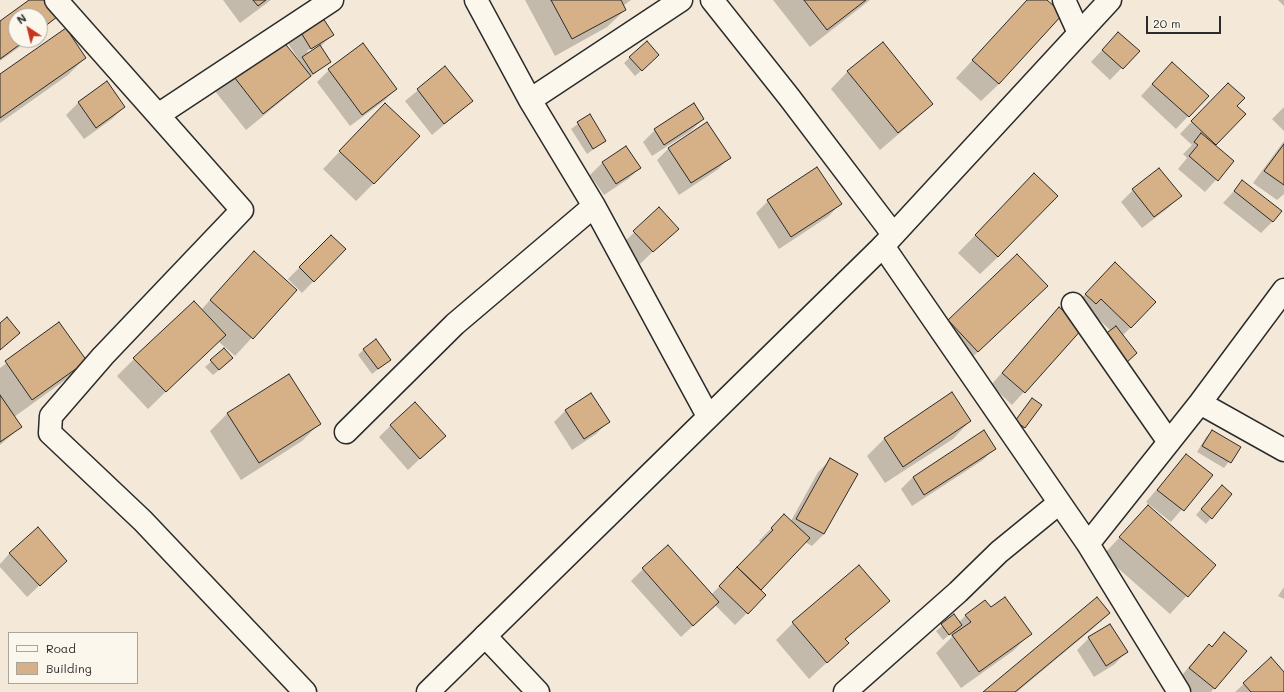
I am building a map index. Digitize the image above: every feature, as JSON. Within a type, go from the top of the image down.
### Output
[{"type":"street","points":[[56,0],[242,210],[103,356],[51,416],[50,433],[143,521],[305,692]]},
{"type":"street","points":[[158,115],[332,0]]},
{"type":"street","points":[[476,0],[530,100],[594,206],[708,416]]},
{"type":"street","points":[[530,100],[681,0]]},
{"type":"street","points":[[712,0],[789,97],[888,240],[1059,503],[1088,544],[1179,692]]},
{"type":"street","points":[[1064,0],[1079,33]]},
{"type":"street","points":[[428,692],[888,240],[1110,0]]},
{"type":"street","points":[[346,432],[455,324],[594,206]]},
{"type":"street","points":[[1088,544],[1200,402],[1284,290]]},
{"type":"street","points":[[1073,304],[1169,442]]},
{"type":"street","points":[[1200,402],[1284,450]]},
{"type":"street","points":[[845,692],[958,592],[999,552],[1059,503]]},
{"type":"street","points":[[485,636],[538,692]]},
{"type":"building","points":[[29,0],[44,0],[57,17],[48,24],[48,8],[18,8]]},
{"type":"building","points":[[253,0],[266,0],[258,6]]},
{"type":"building","points":[[551,0],[621,0],[626,10],[572,39]]},
{"type":"building","points":[[804,0],[866,0],[827,30]]},
{"type":"building","points":[[1027,0],[1047,0],[1063,14],[999,84],[972,60]]},
{"type":"building","points":[[319,12],[334,35],[311,49],[297,26]]},
{"type":"building","points":[[8,15],[8,48],[15,48],[0,59],[0,21]]},
{"type":"building","points":[[66,28],[86,58],[0,118],[0,74],[37,48],[48,48],[48,41]]},
{"type":"building","points":[[1118,32],[1140,51],[1123,69],[1102,50]]},
{"type":"building","points":[[279,36],[311,76],[263,114],[231,73]]},
{"type":"building","points":[[647,41],[659,55],[642,71],[629,57]]},
{"type":"building","points":[[883,42],[933,104],[898,133],[847,71]]},
{"type":"building","points":[[363,43],[397,89],[362,115],[328,69]]},
{"type":"building","points":[[320,45],[331,62],[313,74],[302,57]]},
{"type":"building","points":[[1172,62],[1209,96],[1189,117],[1152,84]]},
{"type":"building","points":[[445,66],[473,101],[444,124],[417,89]]},
{"type":"building","points":[[107,81],[125,107],[96,128],[78,102]]},
{"type":"building","points":[[1228,83],[1245,98],[1237,106],[1246,114],[1216,145],[1191,121]]},
{"type":"building","points":[[385,103],[420,136],[374,184],[339,151]]},
{"type":"building","points":[[694,103],[704,119],[664,145],[654,129]]},
{"type":"building","points":[[590,114],[606,141],[593,149],[577,122]]},
{"type":"building","points":[[707,122],[731,158],[691,183],[668,148]]},
{"type":"building","points":[[1201,133],[1234,161],[1218,181],[1189,156],[1198,145],[1194,142]]},
{"type":"building","points":[[1284,144],[1284,185],[1264,171]]},
{"type":"building","points":[[626,146],[641,168],[616,184],[602,162]]},
{"type":"building","points":[[817,167],[842,204],[791,237],[767,200]]},
{"type":"building","points":[[1159,168],[1182,196],[1154,217],[1132,189]]},
{"type":"building","points":[[1034,173],[1058,196],[998,257],[975,235]]},
{"type":"building","points":[[1242,180],[1282,211],[1273,222],[1234,191]]},
{"type":"building","points":[[659,207],[679,229],[653,252],[633,231]]},
{"type":"building","points":[[331,235],[346,249],[314,282],[299,267]]},
{"type":"building","points":[[254,251],[297,290],[253,339],[210,300]]},
{"type":"building","points":[[1017,254],[1048,286],[978,352],[948,320]]},
{"type":"building","points":[[1115,262],[1156,302],[1131,328],[1101,299],[1096,304],[1085,294]]},
{"type":"building","points":[[194,301],[226,335],[166,392],[133,358]]},
{"type":"building","points":[[1059,307],[1083,328],[1025,393],[1002,373]]},
{"type":"building","points":[[7,317],[20,333],[0,350],[0,323]]},
{"type":"building","points":[[59,322],[87,361],[32,400],[5,361]]},
{"type":"building","points":[[1116,326],[1137,353],[1126,363],[1104,335]]},
{"type":"building","points":[[376,339],[391,360],[378,369],[363,349]]},
{"type":"building","points":[[224,348],[233,358],[219,370],[210,360]]},
{"type":"building","points":[[289,374],[321,424],[259,463],[227,413]]},
{"type":"building","points":[[952,392],[971,421],[903,467],[884,438]]},
{"type":"building","points":[[591,393],[610,422],[584,439],[565,410]]},
{"type":"building","points":[[0,395],[22,427],[0,442]]},
{"type":"building","points":[[1032,398],[1042,405],[1025,428],[1015,421]]},
{"type":"building","points":[[415,402],[446,436],[420,459],[390,425]]},
{"type":"building","points":[[984,430],[996,449],[924,495],[913,477]]},
{"type":"building","points":[[1212,430],[1241,447],[1231,463],[1202,446]]},
{"type":"building","points":[[1186,454],[1213,475],[1184,511],[1157,490]]},
{"type":"building","points":[[830,458],[858,474],[824,534],[796,519]]},
{"type":"building","points":[[1222,485],[1232,494],[1212,519],[1201,509]]},
{"type":"building","points":[[1148,505],[1216,565],[1188,597],[1119,537]]},
{"type":"building","points":[[784,514],[810,538],[761,590],[737,567],[773,530],[771,528]]},
{"type":"building","points":[[38,527],[67,561],[40,586],[9,553]]},
{"type":"building","points":[[668,545],[719,602],[693,626],[642,568]]},
{"type":"building","points":[[859,565],[890,601],[845,639],[849,643],[827,663],[792,622]]},
{"type":"building","points":[[737,567],[766,595],[748,614],[719,586]]},
{"type":"building","points":[[1005,597],[1032,634],[979,672],[952,635],[971,622],[965,615],[985,600],[991,607]]},
{"type":"building","points":[[1097,597],[1110,613],[1015,692],[983,692]]},
{"type":"building","points":[[954,614],[962,625],[949,635],[941,624]]},
{"type":"building","points":[[1110,624],[1128,652],[1106,666],[1088,637]]},
{"type":"building","points":[[1224,632],[1247,651],[1215,689],[1189,668],[1209,644],[1212,647]]},
{"type":"building","points":[[1271,657],[1284,672],[1284,692],[1251,692],[1243,683]]}]
